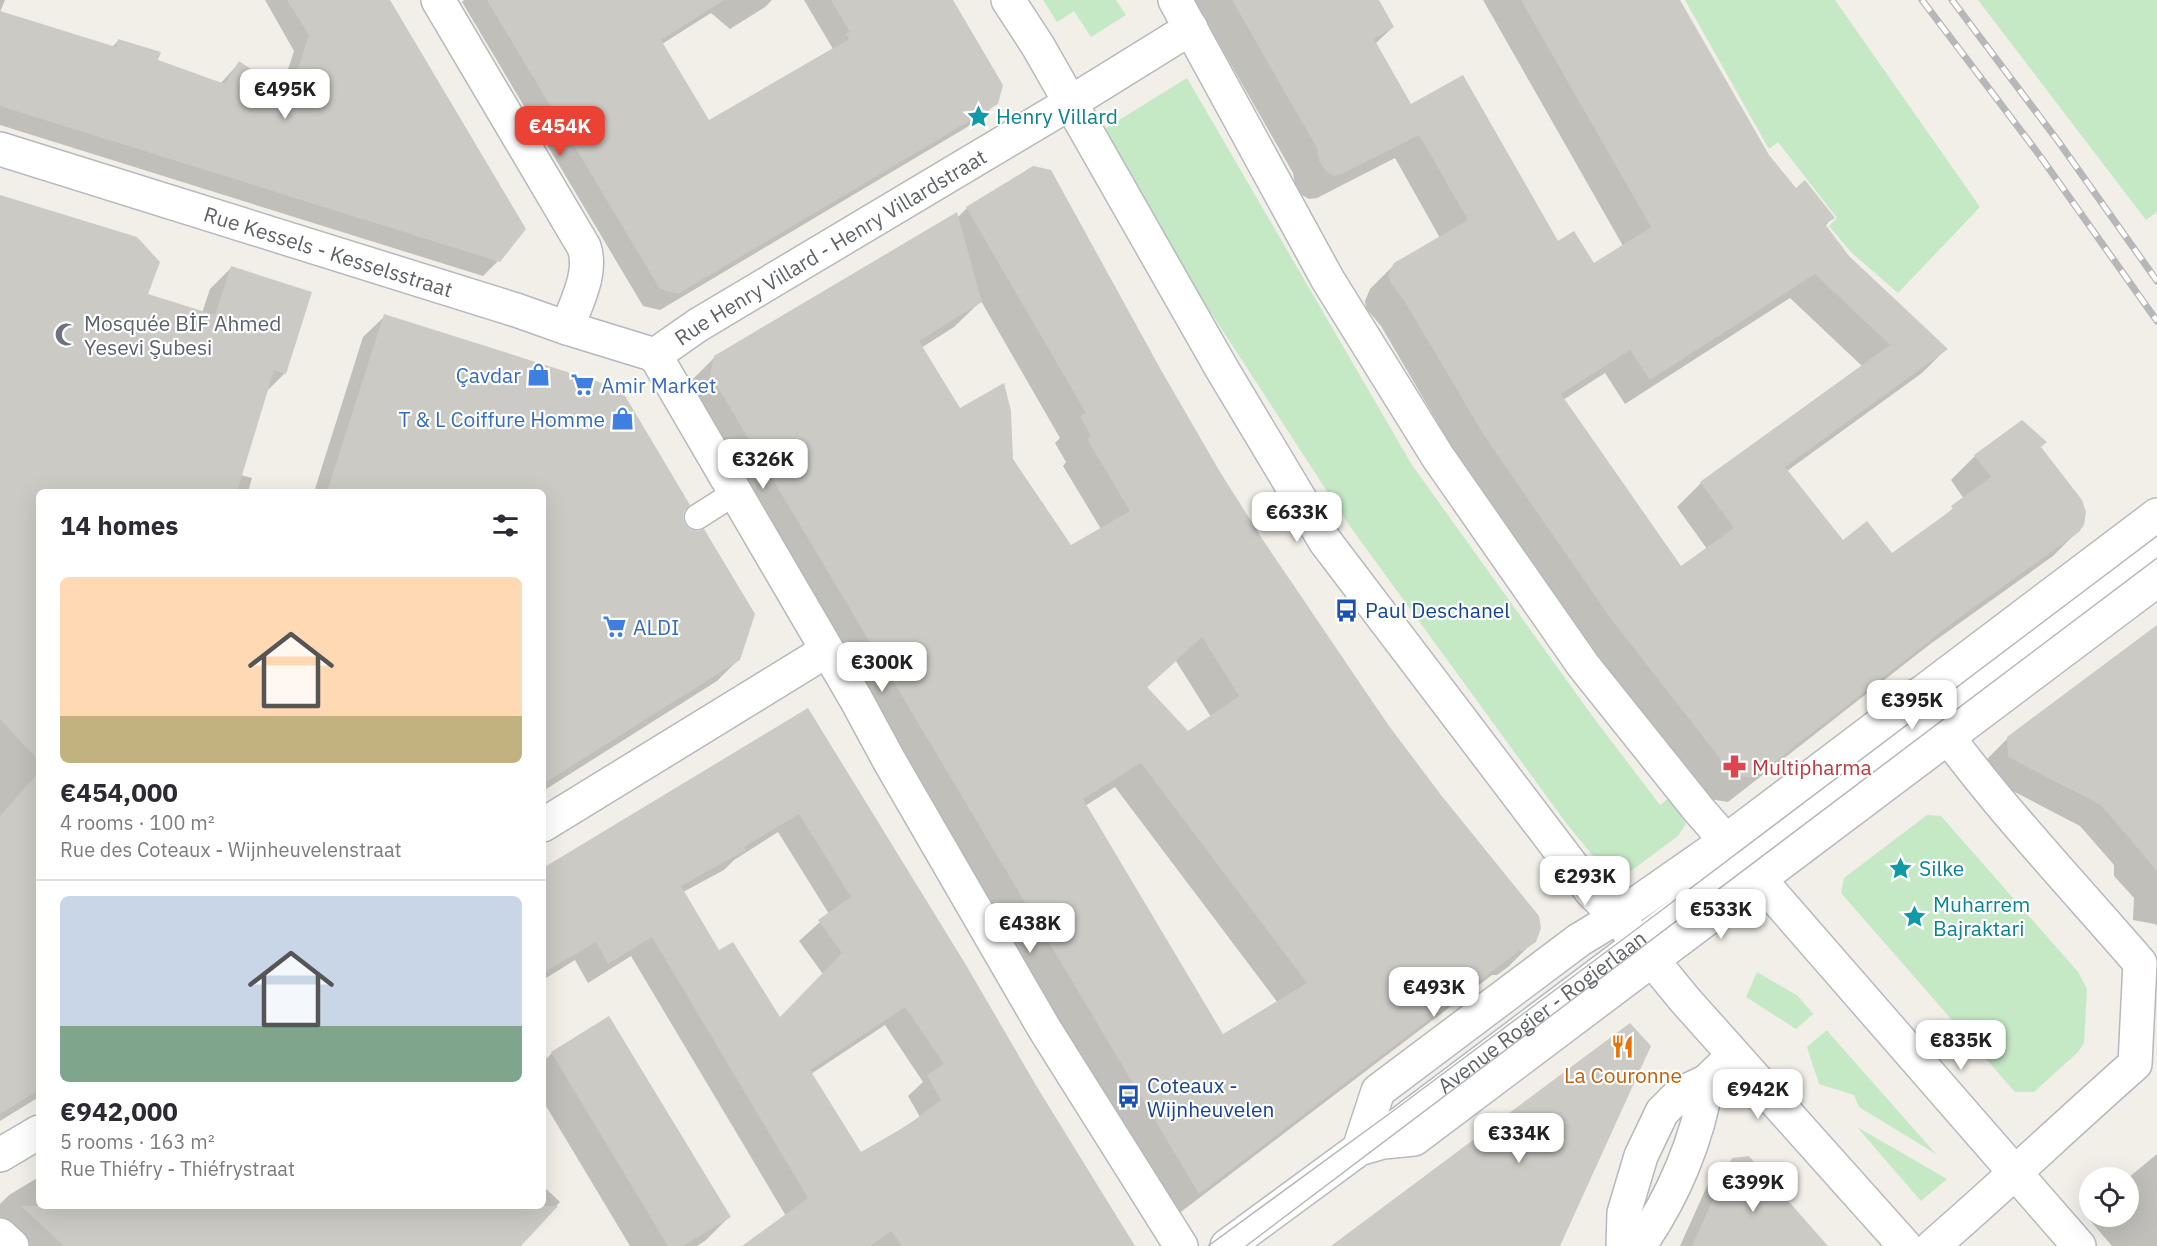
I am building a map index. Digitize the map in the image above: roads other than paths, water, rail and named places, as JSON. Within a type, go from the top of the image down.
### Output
[{"type":"street","points":[[438,0],[584,247],[588,270],[567,328]]},
{"type":"street","points":[[1008,0],[1070,103],[1222,369],[1325,541],[1587,886],[1635,939],[1685,1000],[1905,1246]]},
{"type":"street","points":[[1183,14],[1328,280],[1438,457],[1583,664],[1742,860],[2079,1246]]},
{"type":"street","name":"Rue Henry Villard - Henry Villardstraat","points":[[655,355],[698,325],[1070,103],[1183,14]]},
{"type":"street","name":"Rue Kessels - Kesselsstraat","points":[[0,149],[655,355]]},
{"type":"street","points":[[655,355],[1044,1028],[1181,1246]]},
{"type":"street","name":"Avenue Rogier - Rogierlaan","points":[[1227,1246],[1359,1149],[1383,1142],[1414,1138],[1635,939],[1932,717],[2155,527]]},
{"type":"street","name":"Avenue Rogier - Rogierlaan","points":[[1359,1149],[1378,1091],[1579,940],[1635,939],[1932,717],[2157,580]]},
{"type":"street","points":[[546,823],[826,651]]},
{"type":"street","points":[[1932,717],[2140,963],[2135,1064],[2017,1173],[1933,1246]]},
{"type":"street","points":[[1623,1246],[1624,1213],[1641,1156],[1662,1112],[1680,1094],[1707,1081],[1734,1055]]},
{"type":"street","points":[[1639,1246],[1677,1180],[1703,1108],[1707,1081]]},
{"type":"street","points":[[0,1155],[36,1134]]},
{"type":"street","points":[[0,1235],[12,1246]]},
{"type":"lane","points":[[697,517],[735,493]]},
{"type":"tram line","points":[[1208,1246],[1630,934],[2157,536]]},
{"type":"tram line","points":[[1246,1246],[2157,558]]},
{"type":"railway","points":[[1922,0],[2040,156],[2157,321]]},
{"type":"railway","points":[[1952,0],[2058,141],[2157,281]]},
{"type":"place","name":"Henry Villard","points":[[978,116]]},
{"type":"place","name":"Mosquée BİF Ahmed Yesevi Şubesi","points":[[66,335]]},
{"type":"place","name":"Çavdar","points":[[539,375]]},
{"type":"place","name":"Amir Market","points":[[583,385]]},
{"type":"place","name":"T & L Coiffure Homme","points":[[623,419]]},
{"type":"place","name":"Paul Deschanel","points":[[1347,610]]},
{"type":"place","name":"ALDI","points":[[615,627]]},
{"type":"place","name":"Multipharma","points":[[1734,767]]},
{"type":"place","name":"Silke","points":[[1901,868]]},
{"type":"place","name":"Muharrem Bajraktari","points":[[1915,916]]},
{"type":"place","name":"La Couronne","points":[[1623,1047]]},
{"type":"place","name":"Coteaux - Wijnheuvelen","points":[[1129,1097]]}]
